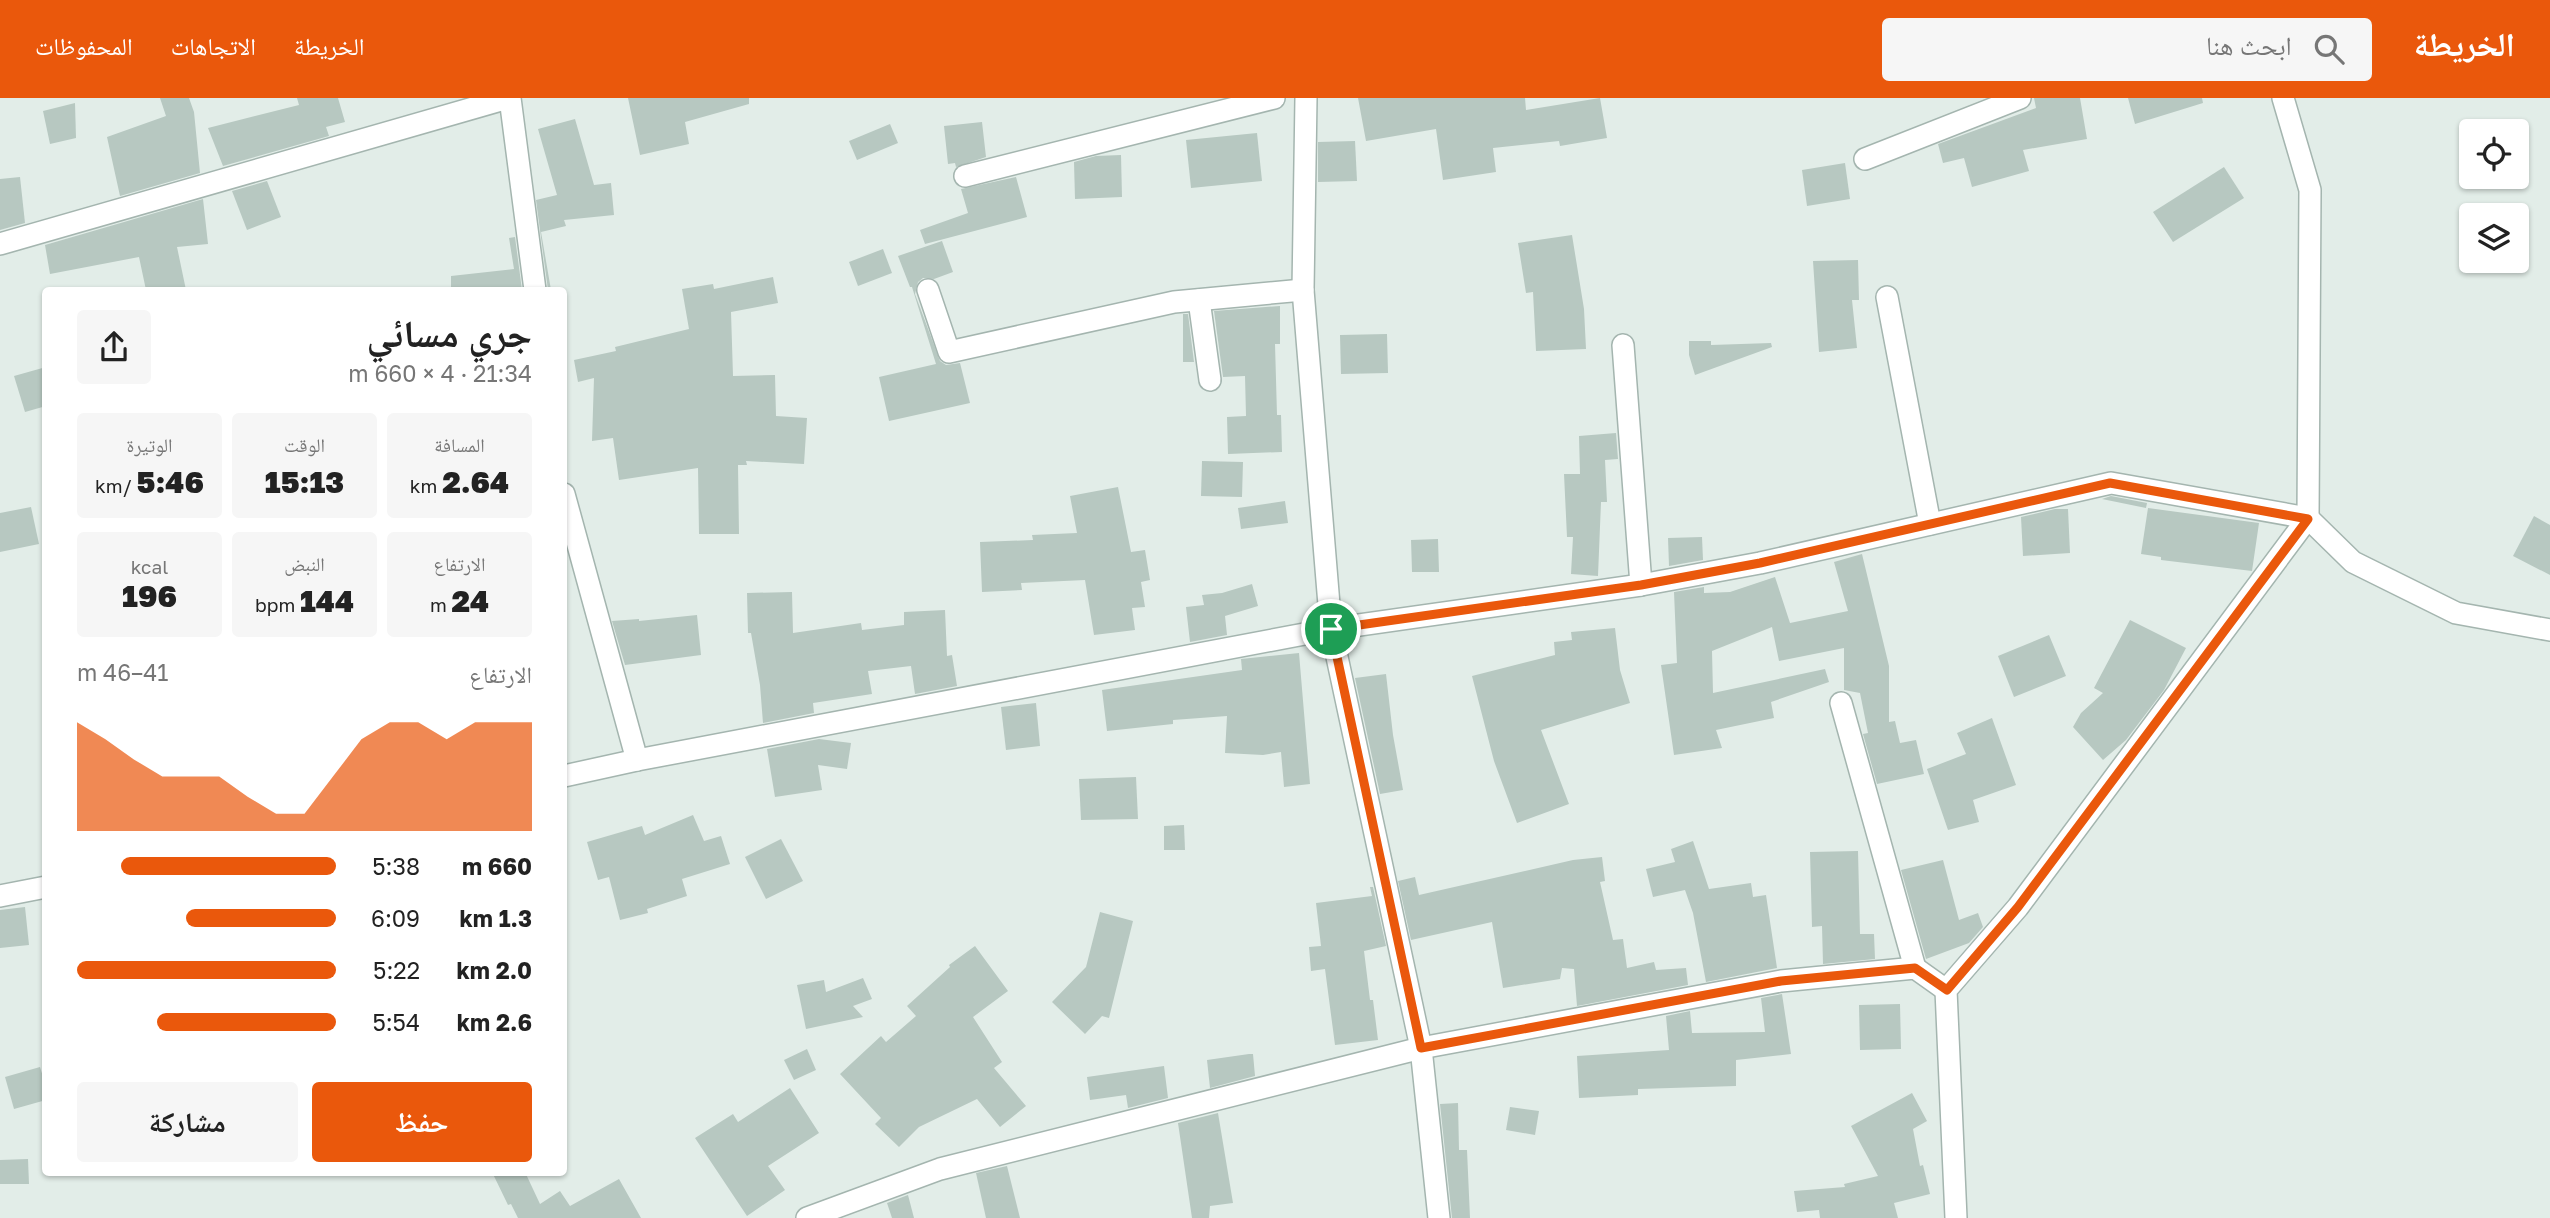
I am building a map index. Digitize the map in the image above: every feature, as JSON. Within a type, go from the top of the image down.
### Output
[{"type":"street","points":[[0,244],[509,98],[535,287]]},
{"type":"street","points":[[965,176],[1274,98]]},
{"type":"street","points":[[1306,98],[1303,290],[1331,629],[1421,1048],[1439,1218]]},
{"type":"street","points":[[1865,159],[2021,98]]},
{"type":"street","points":[[1956,1218],[1947,990],[2018,907],[2308,519],[2310,190],[2283,98]]},
{"type":"street","points":[[928,290],[949,352],[1174,302],[1303,290]]},
{"type":"street","points":[[1887,297],[1930,524]]},
{"type":"street","points":[[1199,300],[1210,380]]},
{"type":"street","points":[[1623,345],[1641,585]]},
{"type":"street","points":[[567,775],[1331,629],[1641,585],[1760,563],[2110,483],[2308,519],[2353,562],[2456,613],[2550,630]]},
{"type":"street","points":[[567,505],[637,760]]},
{"type":"street","points":[[1842,703],[1915,968]]},
{"type":"street","points":[[0,896],[42,888]]},
{"type":"street","points":[[807,1218],[940,1169],[1421,1048],[1781,981],[1915,968],[1947,990]]},
{"type":"building","points":[[160,98],[189,98],[194,112],[200,173],[120,196],[107,137],[166,116]]},
{"type":"building","points":[[297,98],[338,98],[345,122],[326,127],[329,136],[223,166],[208,128],[299,105]]},
{"type":"building","points":[[628,98],[749,98],[749,104],[685,122],[689,144],[640,155]]},
{"type":"building","points":[[1358,98],[1525,98],[1526,110],[1600,98],[1607,138],[1560,146],[1559,141],[1493,148],[1496,172],[1443,180],[1436,129],[1366,141]]},
{"type":"building","points":[[2034,98],[2080,98],[2087,139],[2023,150],[2029,171],[1972,187],[1964,158],[1943,163],[1938,144],[2036,108]]},
{"type":"building","points":[[2128,98],[2202,98],[2203,103],[2135,124]]},
{"type":"building","points":[[75,103],[76,138],[50,144],[43,111]]},
{"type":"building","points":[[575,119],[594,185],[611,183],[614,215],[564,220],[566,226],[541,232],[550,287],[548,287],[536,200],[557,195],[538,129]]},
{"type":"building","points":[[982,122],[986,157],[956,167],[955,163],[948,164],[944,126]]},
{"type":"building","points":[[890,124],[898,143],[857,160],[849,141]]},
{"type":"building","points":[[1257,133],[1262,181],[1191,188],[1186,140]]},
{"type":"building","points":[[1355,141],[1357,181],[1318,182],[1318,142]]},
{"type":"building","points":[[1121,155],[1122,197],[1075,199],[1074,162],[1096,156]]},
{"type":"building","points":[[1845,163],[1850,199],[1807,206],[1802,170]]},
{"type":"building","points":[[2224,167],[2244,198],[2173,242],[2153,212]]},
{"type":"building","points":[[20,177],[25,223],[0,230],[0,179]]},
{"type":"building","points":[[1016,177],[1027,217],[925,244],[920,230],[968,213],[961,189]]},
{"type":"building","points":[[267,181],[281,217],[247,230],[232,191]]},
{"type":"building","points":[[203,199],[208,244],[177,247],[185,287],[145,287],[139,257],[50,274],[45,245]]},
{"type":"building","points":[[1572,235],[1584,309],[1586,349],[1536,351],[1533,292],[1526,293],[1518,243]]},
{"type":"building","points":[[515,237],[522,287],[451,287],[451,276],[514,269],[509,238]]},
{"type":"building","points":[[942,241],[953,272],[934,279],[923,278],[918,282],[915,294],[940,361],[946,365],[960,363],[970,403],[889,421],[879,377],[936,364],[912,287],[898,256]]},
{"type":"building","points":[[883,249],[892,273],[858,286],[849,262]]},
{"type":"building","points":[[1858,260],[1859,300],[1852,300],[1857,348],[1819,352],[1813,261]]},
{"type":"building","points":[[773,277],[778,303],[731,312],[733,376],[775,375],[776,416],[807,418],[804,464],[746,461],[747,465],[738,465],[739,534],[699,534],[698,468],[619,480],[613,438],[592,441],[594,378],[578,382],[574,360],[616,351],[615,347],[689,329],[682,289],[713,284],[714,289]]},
{"type":"building","points":[[1280,306],[1280,344],[1275,344],[1277,415],[1281,415],[1282,452],[1228,454],[1227,417],[1246,416],[1245,376],[1223,377],[1214,311]]},
{"type":"building","points":[[1183,314],[1188,314],[1194,362],[1183,362]]},
{"type":"building","points":[[1387,334],[1388,373],[1341,374],[1340,335]]},
{"type":"building","points":[[1689,341],[1711,341],[1711,345],[1771,343],[1772,347],[1695,375],[1689,355]]},
{"type":"building","points":[[42,368],[42,407],[25,412],[14,376]]},
{"type":"building","points":[[1616,433],[1618,459],[1605,460],[1607,502],[1601,502],[1598,576],[1571,574],[1573,537],[1567,537],[1564,474],[1580,474],[1579,436]]},
{"type":"building","points":[[1202,461],[1243,462],[1242,497],[1201,496]]},
{"type":"building","points":[[1118,487],[1131,552],[1145,550],[1150,580],[1141,582],[1145,607],[1132,608],[1135,630],[1094,635],[1085,580],[1021,583],[1022,590],[982,592],[980,542],[1033,540],[1032,535],[1077,533],[1070,496]]},
{"type":"building","points":[[2111,496],[2147,503],[2146,508],[2102,499]]},
{"type":"building","points":[[1285,501],[1288,523],[1241,529],[1238,508]]},
{"type":"building","points":[[31,507],[39,544],[0,552],[0,513]]},
{"type":"building","points":[[2148,508],[2259,523],[2252,571],[2161,560],[2161,557],[2141,554]]},
{"type":"building","points":[[2055,509],[2068,509],[2070,553],[2023,556],[2021,517]]},
{"type":"building","points":[[2534,516],[2550,525],[2550,575],[2513,556]]},
{"type":"building","points":[[1702,537],[1703,560],[1669,566],[1668,538]]},
{"type":"building","points":[[1438,539],[1439,572],[1412,572],[1411,540]]},
{"type":"building","points":[[1862,554],[1889,666],[1889,722],[1895,721],[1900,743],[1916,740],[1924,774],[1877,784],[1863,734],[1868,733],[1860,693],[1844,690],[1844,648],[1779,661],[1772,627],[1712,651],[1713,693],[1825,669],[1829,682],[1771,702],[1774,718],[1716,730],[1722,748],[1674,755],[1661,665],[1677,663],[1674,592],[1704,587],[1704,593],[1730,592],[1775,577],[1790,623],[1848,611],[1834,562]]},
{"type":"building","points":[[1252,584],[1258,606],[1225,616],[1227,635],[1190,642],[1186,607],[1204,605],[1202,595],[1222,593]]},
{"type":"building","points":[[792,592],[793,633],[861,623],[862,630],[904,625],[904,612],[945,610],[947,656],[952,655],[957,686],[915,694],[911,666],[868,671],[872,694],[813,703],[814,713],[763,723],[760,685],[751,633],[748,633],[747,593]]},
{"type":"building","points":[[697,615],[701,655],[625,665],[612,621]]},
{"type":"building","points":[[2130,620],[2186,648],[2164,690],[2126,740],[2103,760],[2073,727],[2081,713],[2103,693],[2094,688]]},
{"type":"building","points":[[1615,628],[1620,670],[1630,703],[1541,730],[1569,804],[1517,823],[1494,761],[1472,676],[1555,655],[1554,642],[1572,640],[1571,632]]},
{"type":"building","points":[[2049,635],[2066,676],[2014,697],[1998,656]]},
{"type":"building","points":[[1299,653],[1310,784],[1284,787],[1281,752],[1263,755],[1225,753],[1227,716],[1173,720],[1173,724],[1107,731],[1102,690],[1242,670],[1241,659]]},
{"type":"building","points":[[1386,674],[1403,790],[1380,794],[1355,678]]},
{"type":"building","points":[[1036,703],[1040,746],[1006,750],[1001,707]]},
{"type":"building","points":[[1992,718],[2016,785],[1973,800],[1979,822],[1948,830],[1927,769],[1966,754],[1957,733]]},
{"type":"building","points":[[819,739],[851,743],[847,769],[818,765],[822,790],[775,797],[767,749]]},
{"type":"building","points":[[1136,777],[1138,819],[1081,820],[1079,779]]},
{"type":"building","points":[[693,815],[704,841],[721,836],[730,864],[682,879],[687,896],[647,909],[648,913],[620,920],[609,877],[598,880],[587,842],[642,826],[645,835]]},
{"type":"building","points":[[1184,825],[1185,850],[1164,850],[1164,826]]},
{"type":"building","points":[[781,839],[803,881],[766,899],[745,857]]},
{"type":"building","points":[[1693,841],[1709,889],[1751,883],[1753,897],[1766,895],[1777,968],[1706,982],[1693,913],[1685,890],[1653,897],[1646,869],[1675,862],[1671,849]]},
{"type":"building","points":[[1858,851],[1860,934],[1874,934],[1875,959],[1823,964],[1822,926],[1812,927],[1810,852]]},
{"type":"building","points":[[1602,857],[1605,881],[1600,882],[1613,940],[1623,939],[1627,968],[1654,962],[1656,970],[1686,968],[1688,985],[1577,1006],[1574,969],[1562,968],[1560,979],[1503,988],[1492,922],[1411,940],[1398,881],[1415,877],[1419,895],[1573,860]]},
{"type":"building","points":[[1943,860],[1959,920],[1978,913],[1983,927],[1969,943],[1926,959],[1901,870]]},
{"type":"building","points":[[1370,887],[1373,887],[1386,946],[1364,951],[1378,1040],[1335,1045],[1325,969],[1311,971],[1309,947],[1321,946],[1316,903],[1372,896]]},
{"type":"building","points":[[25,907],[29,945],[0,948],[0,910]]},
{"type":"building","points":[[1100,912],[1133,921],[1109,1018],[1102,1016],[1085,1034],[1052,1002],[1086,967]]},
{"type":"building","points":[[975,946],[1008,991],[973,1017],[1002,1062],[994,1068],[1026,1106],[1000,1127],[977,1099],[919,1127],[899,1147],[875,1124],[881,1118],[840,1074],[881,1036],[886,1042],[916,1016],[907,1006],[950,967],[949,965]]},
{"type":"building","points":[[863,978],[872,999],[853,1006],[863,1017],[806,1029],[797,985],[824,980],[826,992]]},
{"type":"building","points":[[1782,994],[1791,1054],[1736,1060],[1736,1086],[1638,1089],[1638,1095],[1579,1098],[1577,1056],[1669,1050],[1666,1016],[1690,1011],[1692,1033],[1765,1032],[1761,998]]},
{"type":"building","points":[[1900,1004],[1901,1049],[1860,1050],[1859,1005]]},
{"type":"building","points":[[807,1049],[816,1070],[794,1080],[784,1060]]},
{"type":"building","points":[[1253,1054],[1255,1076],[1210,1088],[1207,1060]]},
{"type":"building","points":[[1164,1066],[1168,1098],[1128,1108],[1126,1095],[1090,1100],[1087,1077]]},
{"type":"building","points":[[40,1067],[42,1101],[14,1109],[5,1077]]},
{"type":"building","points":[[790,1088],[819,1133],[768,1166],[785,1190],[747,1216],[695,1138],[733,1114],[738,1122]]},
{"type":"building","points":[[1912,1093],[1927,1121],[1913,1129],[1920,1166],[1923,1165],[1930,1194],[1894,1203],[1898,1218],[1820,1218],[1819,1210],[1797,1212],[1794,1191],[1845,1187],[1844,1184],[1878,1176],[1851,1126]]},
{"type":"building","points":[[1458,1103],[1459,1150],[1467,1150],[1470,1218],[1452,1218],[1440,1104]]},
{"type":"building","points":[[1510,1107],[1539,1111],[1535,1135],[1506,1130]]},
{"type":"building","points":[[1218,1113],[1233,1203],[1210,1206],[1209,1218],[1192,1218],[1178,1123]]},
{"type":"building","points":[[28,1159],[29,1184],[0,1184],[0,1160]]},
{"type":"building","points":[[1007,1166],[1020,1218],[986,1218],[976,1173]]},
{"type":"building","points":[[494,1176],[527,1176],[540,1204],[560,1191],[570,1206],[619,1179],[641,1218],[518,1218],[511,1204],[508,1205]]},
{"type":"building","points":[[908,1195],[914,1218],[892,1218],[887,1203]]},
{"type":"route","points":[[2110,483],[2308,519],[2018,907],[1947,990],[1915,968],[1781,981],[1421,1048],[1331,629],[1641,585],[1760,563],[2110,483]]}]
